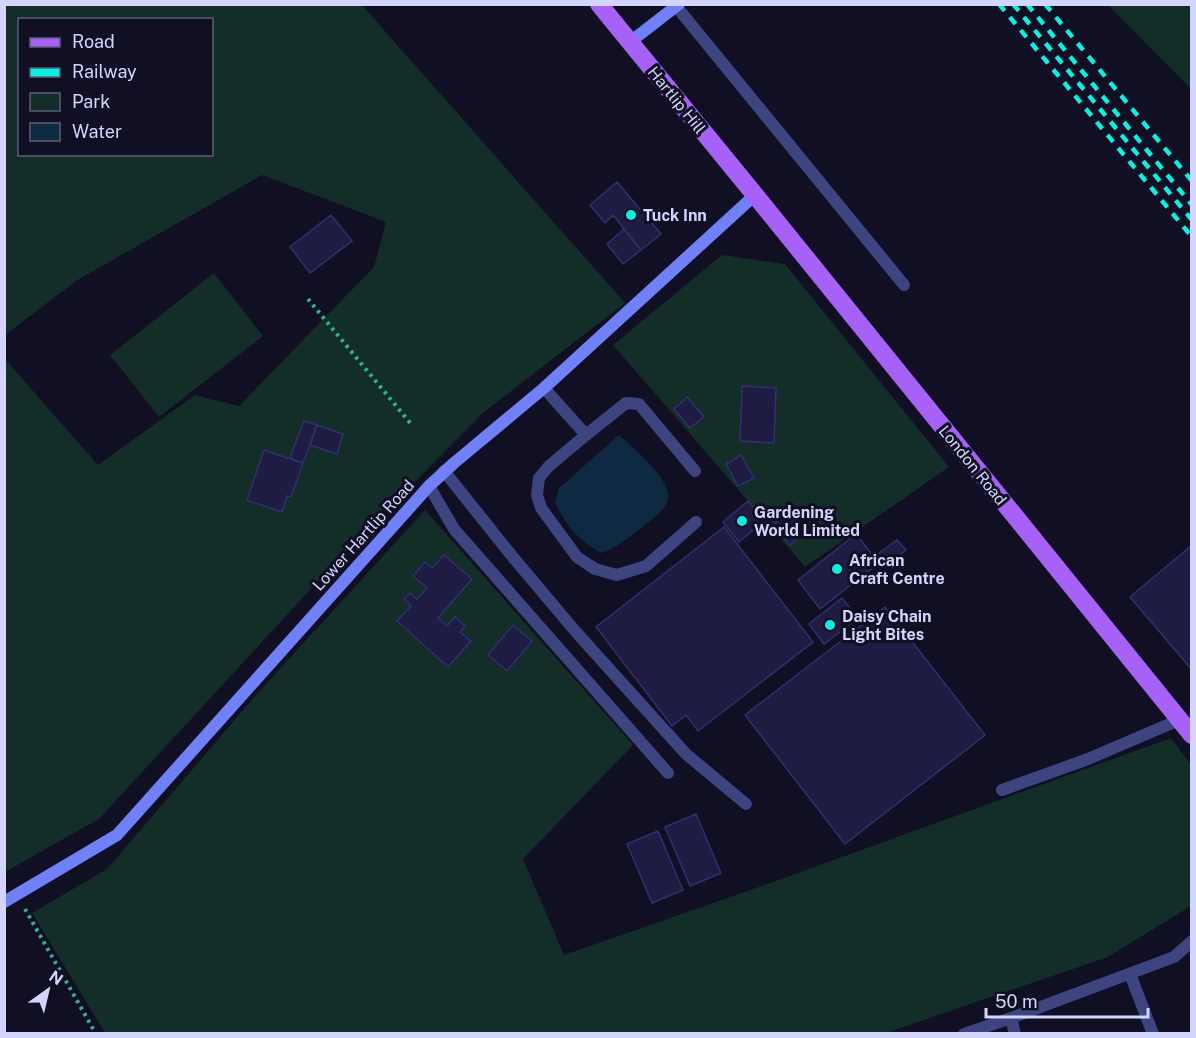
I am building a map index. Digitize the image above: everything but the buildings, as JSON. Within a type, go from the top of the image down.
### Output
[{"type":"main road","name":"Hartlip Hill","points":[[599,4],[755,195]]},
{"type":"main road","name":"London Road","points":[[755,195],[1191,735]]},
{"type":"street","points":[[630,42],[677,5],[904,285]]},
{"type":"street","name":"Lower Hartlip Road","points":[[4,902],[117,835],[429,486],[544,388],[755,195]]},
{"type":"street","points":[[544,388],[586,435]]},
{"type":"street","points":[[695,471],[639,404],[626,403],[549,466],[539,478],[537,495],[541,508],[577,558],[595,569],[617,575],[646,566],[696,522]]},
{"type":"street","points":[[444,471],[512,556],[686,754],[746,804]]},
{"type":"street","points":[[429,486],[454,528],[668,773]]},
{"type":"street","points":[[1002,790],[1088,759],[1179,720]]},
{"type":"street","points":[[964,1034],[1174,957],[1191,941]]},
{"type":"street","points":[[1130,974],[1153,1034]]},
{"type":"street","points":[[1011,1018],[1015,1034]]},
{"type":"path","points":[[308,299],[411,424]]},
{"type":"path","points":[[17,894],[96,1034]]},
{"type":"green space","points":[[4,5],[362,5],[625,303],[484,412],[332,566],[99,819],[5,872],[5,359],[98,465],[195,395],[239,406],[374,267],[386,222],[262,175],[76,281],[5,335]],"holes":[[[304,421],[343,434],[337,454],[310,445],[291,497],[287,496],[281,512],[247,499],[264,450],[290,458]]]},
{"type":"green space","points":[[1108,5],[1191,5],[1191,89]]},
{"type":"green space","points":[[722,255],[785,264],[949,467],[805,567],[613,345]],"holes":[[[742,386],[776,388],[773,443],[740,441]],[[688,397],[703,417],[690,428],[674,409]],[[741,456],[754,478],[738,486],[726,464]],[[787,514],[803,533],[790,544],[774,525]]]},
{"type":"green space","points":[[214,273],[263,336],[159,417],[110,355]]},
{"type":"green space","points":[[425,510],[633,745],[523,859],[564,955],[1171,738],[1191,765],[1191,906],[1108,957],[886,1033],[105,1033],[32,913],[107,869],[256,695]],"holes":[[[444,555],[472,579],[438,618],[471,641],[448,667],[397,622],[411,606],[404,599],[410,593],[417,599],[427,588],[413,576],[425,562],[432,568]],[[513,625],[532,641],[507,670],[488,655]]]},
{"type":"water","points":[[619,435],[658,474],[668,492],[668,500],[659,513],[636,532],[620,544],[601,553],[574,532],[555,502],[559,488]]},
{"type":"railway","points":[[999,4],[1192,237]]},
{"type":"railway","points":[[1013,4],[1192,220]]},
{"type":"railway","points":[[1027,4],[1192,205]]},
{"type":"railway","points":[[1045,4],[1192,181]]},
{"type":"place","name":"Tuck Inn","points":[[631,215]]},
{"type":"place","name":"Gardening World Limited","points":[[742,521]]},
{"type":"place","name":"African Craft Centre","points":[[837,569]]},
{"type":"place","name":"Daisy Chain Light Bites","points":[[830,625]]}]
